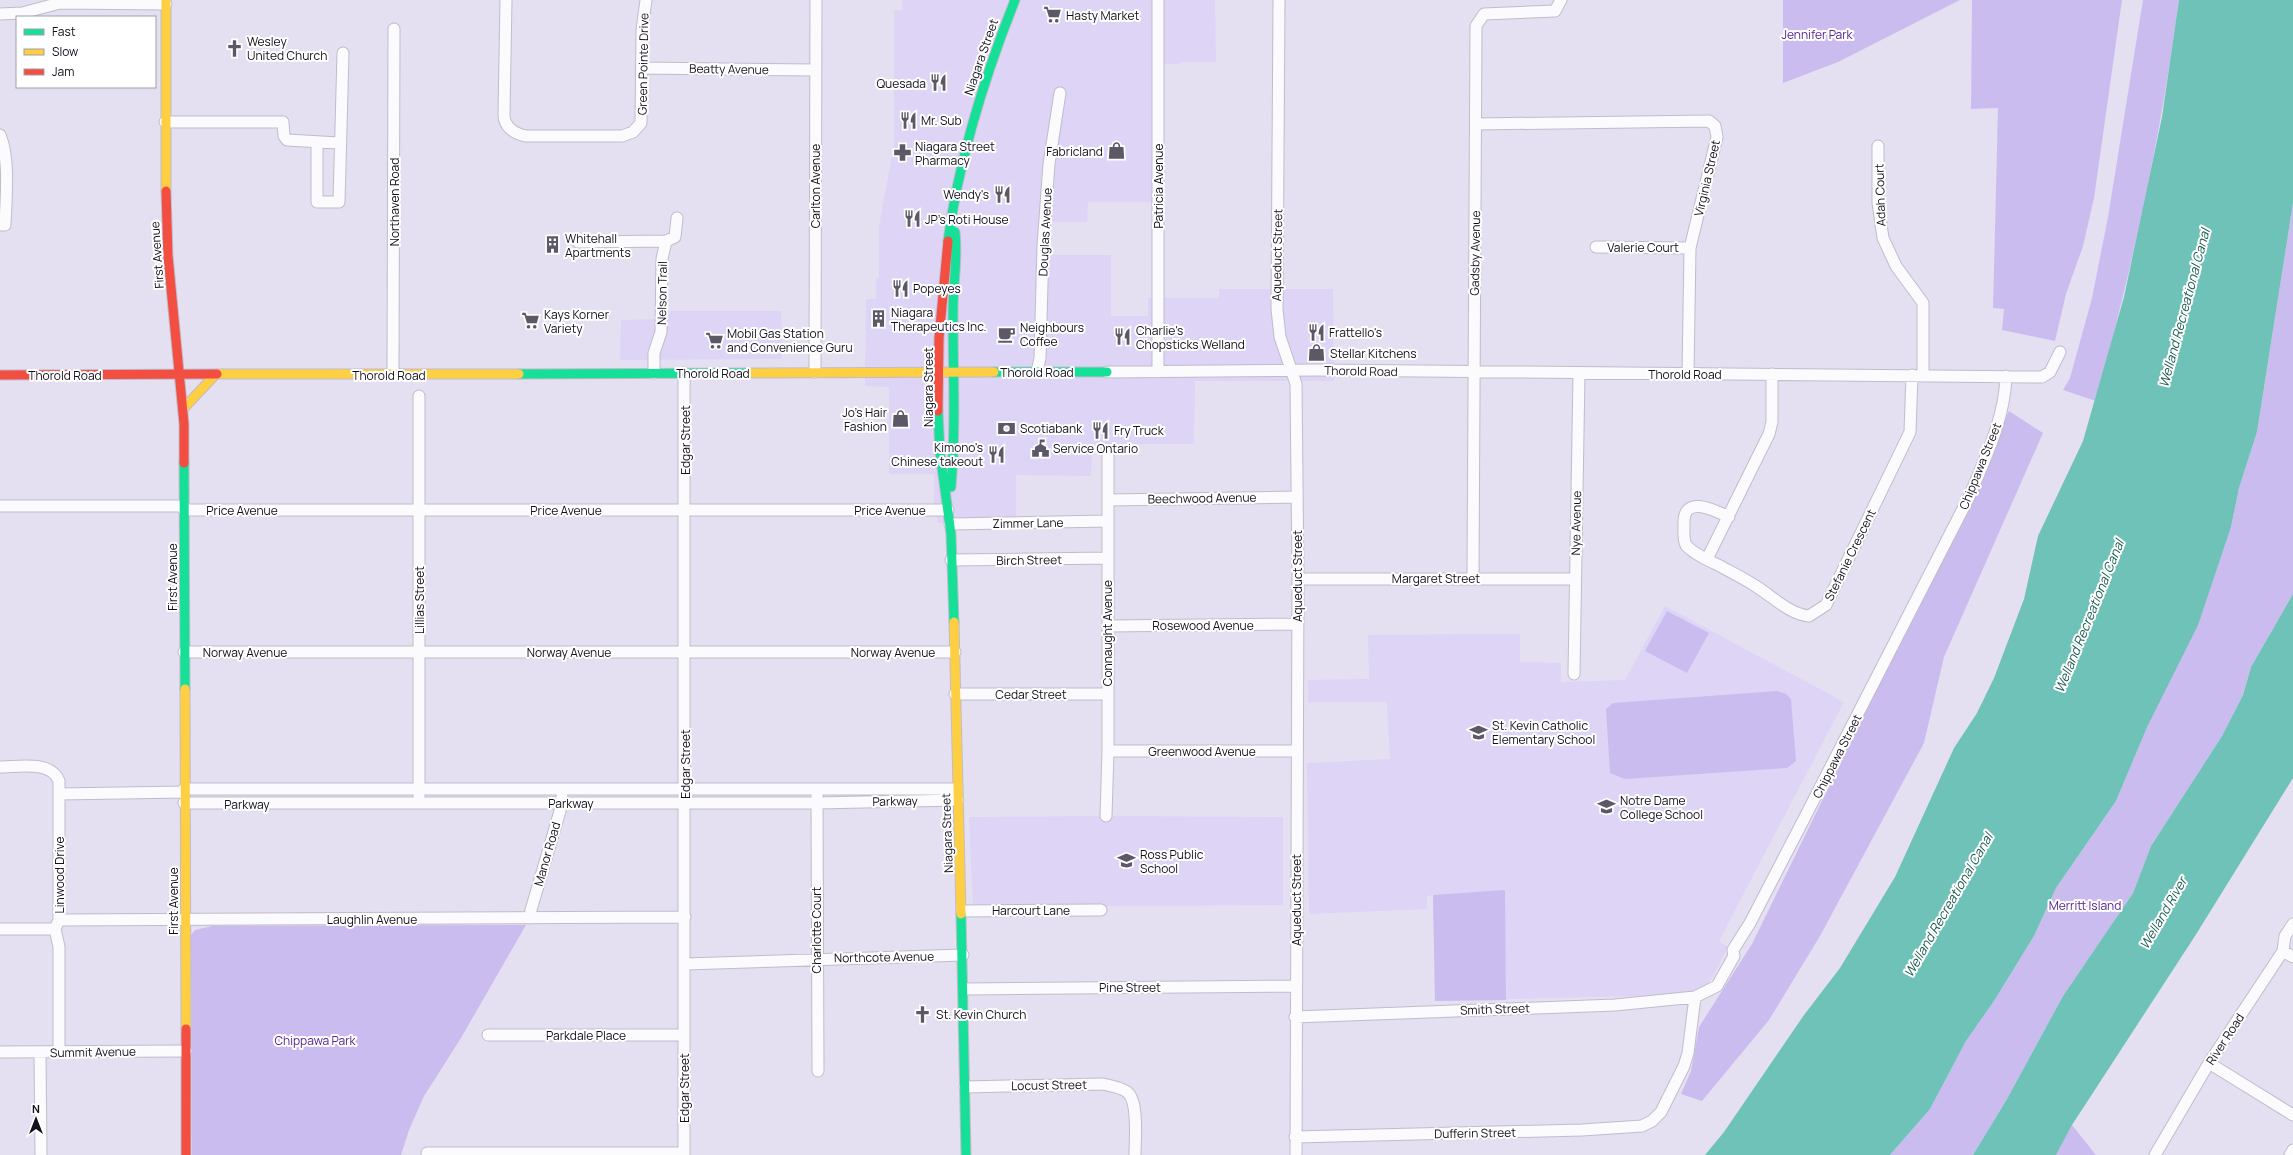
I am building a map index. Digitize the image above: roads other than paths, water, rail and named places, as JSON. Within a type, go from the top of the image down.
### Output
[{"type":"street","name":"Green Pointe Drive","points":[[506,0],[504,118],[510,128],[519,134],[615,136],[630,134],[639,126],[642,117],[643,19],[646,0]]},
{"type":"street","name":"Carlton Avenue","points":[[815,372],[816,0]]},
{"type":"street","name":"Niagara Street","points":[[966,1155],[962,910],[957,794],[950,524],[940,454],[939,372],[944,260],[963,163],[979,97],[1015,0]]},
{"type":"street","name":"Patricia Avenue","points":[[1158,0],[1158,372]]},
{"type":"street","name":"Aqueduct Street","points":[[1279,0],[1277,309],[1280,337],[1296,384],[1298,579],[1295,1016],[1296,1155]]},
{"type":"street","name":"Gadsby Avenue","points":[[1473,578],[1476,26],[1484,14],[1555,11],[1561,0]]},
{"type":"street","points":[[0,14],[22,13],[60,3],[166,2]]},
{"type":"street","name":"First Avenue","points":[[166,2],[165,122],[168,256],[183,409],[186,1155]]},
{"type":"street","name":"Northaven Road","points":[[393,375],[394,29]]},
{"type":"street","points":[[317,143],[317,202],[339,202],[342,53]]},
{"type":"street","name":"Beatty Avenue","points":[[642,68],[815,70]]},
{"type":"street","name":"Douglas Avenue","points":[[1037,372],[1040,358],[1043,246],[1049,164],[1060,93]]},
{"type":"street","name":"Virginia Street","points":[[1476,124],[1709,121],[1716,126],[1717,137],[1690,248],[1688,374]]},
{"type":"street","points":[[165,122],[283,122],[284,136],[288,140],[317,143],[339,143]]},
{"type":"street","points":[[0,135],[5,159],[6,206],[5,225],[0,225]]},
{"type":"street","name":"Adah Court","points":[[1878,146],[1878,208],[1883,238],[1896,266],[1923,303],[1917,375]]},
{"type":"street","name":"Niagara Street","points":[[948,510],[954,454],[953,286],[957,244],[953,217]]},
{"type":"street","name":"Nelson Trail","points":[[654,373],[654,353],[661,332],[662,259],[666,242],[675,237],[676,218]]},
{"type":"street","points":[[578,242],[666,242]]},
{"type":"street","name":"Valerie Court","points":[[1596,247],[1690,248]]},
{"type":"street","name":"Thorold Road","points":[[0,375],[214,376],[815,372],[1291,371],[2046,376],[2051,370],[2060,352]]},
{"type":"street","name":"Edgar Street","points":[[684,373],[684,1154]]},
{"type":"street","name":"Nye Avenue","points":[[1574,674],[1579,373]]},
{"type":"street","points":[[1707,559],[1769,434],[1772,422],[1772,374]]},
{"type":"street","name":"Stefanie Crescent","points":[[1729,516],[1700,506],[1687,511],[1684,520],[1684,539],[1686,545],[1707,559],[1754,585],[1799,615],[1809,616],[1826,605],[1910,432],[1917,375]]},
{"type":"street","points":[[183,409],[214,376]]},
{"type":"street","name":"Chippawa Street","points":[[1695,998],[1717,986],[1734,956],[1732,950],[1750,923],[1944,548],[1989,449],[2006,397],[2006,376]]},
{"type":"street","name":"Lillias Street","points":[[419,396],[419,803]]},
{"type":"street","name":"Connaught Avenue","points":[[1106,816],[1108,751],[1108,450]]},
{"type":"street","name":"Beechwood Avenue","points":[[1108,500],[1297,497]]},
{"type":"street","name":"Price Avenue","points":[[0,506],[419,510],[948,510]]},
{"type":"street","name":"Zimmer Lane","points":[[950,524],[1107,521]]},
{"type":"street","name":"Birch Street","points":[[951,560],[1107,558]]},
{"type":"street","name":"Margaret Street","points":[[1298,579],[1575,579]]},
{"type":"street","name":"Rosewood Avenue","points":[[1108,626],[1298,624]]},
{"type":"street","name":"Norway Avenue","points":[[184,652],[954,652]]},
{"type":"street","name":"Cedar Street","points":[[955,694],[1107,694]]},
{"type":"street","name":"Greenwood Avenue","points":[[1108,751],[1297,751]]},
{"type":"street","name":"Linwood Drive","points":[[0,767],[38,767],[50,770],[58,779],[57,925],[59,947],[59,1052]]},
{"type":"street","name":"Parkway","points":[[59,794],[184,795],[307,789],[562,788],[817,789],[957,794]]},
{"type":"street","name":"Manor Road","points":[[530,918],[561,803],[562,788]]},
{"type":"street","points":[[307,789],[308,804]]},
{"type":"street","name":"Charlotte Court","points":[[817,789],[816,959],[818,1071]]},
{"type":"street","name":"Parkway","points":[[184,795],[308,804],[685,802],[817,803],[957,794]]},
{"type":"street","name":"Harcourt Lane","points":[[962,910],[1100,910]]},
{"type":"street","name":"Laughlin Avenue","points":[[0,929],[57,925],[186,920],[685,917]]},
{"type":"street","name":"River Road","points":[[2155,1155],[2209,1063],[2283,951],[2285,936],[2293,924]]},
{"type":"street","points":[[2283,951],[2293,957]]},
{"type":"street","name":"Northcote Avenue","points":[[685,964],[963,955]]},
{"type":"street","name":"Pine Street","points":[[964,989],[1296,986]]},
{"type":"street","name":"Smith Street","points":[[1295,1016],[1615,1005],[1695,998]]},
{"type":"street","name":"Dufferin Street","points":[[1296,1137],[1582,1130],[1636,1127],[1652,1121],[1661,1112],[1684,1066],[1688,1053],[1695,998]]},
{"type":"street","name":"Parkdale Place","points":[[488,1035],[684,1035]]},
{"type":"street","name":"Summit Avenue","points":[[0,1052],[40,1053],[186,1051]]},
{"type":"street","points":[[40,1053],[40,1155]]},
{"type":"street","points":[[2209,1063],[2293,1115]]},
{"type":"street","name":"Locust Street","points":[[965,1087],[1103,1084],[1123,1090],[1131,1095],[1134,1104],[1135,1155]]},
{"type":"street","points":[[2290,1155],[2293,1150]]},
{"type":"street","points":[[427,1153],[684,1154]]},
{"type":"water","name":"Welland Recreational Canal","points":[[2179,0],[2293,0],[2293,203],[2257,432],[2239,488],[2231,527],[2198,625],[2148,725],[2116,801],[2056,888],[2034,936],[1994,1001],[1966,1041],[1930,1109],[1890,1155],[1705,1155],[1724,1132],[1804,1015],[1840,968],[1895,877],[1954,748],[1977,713],[1994,678],[2024,599],[2038,536],[2083,441],[2124,297],[2162,117]]},
{"type":"water","name":"Welland River","points":[[2293,594],[2293,778],[2195,936],[2072,1125],[2056,1155],[1973,1155],[2007,1099],[2063,996],[2133,893],[2151,846],[2222,736],[2243,695],[2251,667]]},
{"type":"place","name":"Hasty Market","points":[[1053,15]]},
{"type":"place","name":"Wesley United Church","points":[[234,48]]},
{"type":"place","name":"Quesada","points":[[939,83]]},
{"type":"place","name":"Mr. Sub","points":[[908,120]]},
{"type":"place","name":"Fabricland","points":[[1116,151]]},
{"type":"place","name":"Niagara Street Pharmacy","points":[[902,153]]},
{"type":"place","name":"Wendy's","points":[[1002,194]]},
{"type":"place","name":"JP's Roti House","points":[[912,219]]},
{"type":"place","name":"Whitehall Apartments","points":[[552,245]]},
{"type":"place","name":"Popeyes","points":[[900,288]]},
{"type":"place","name":"Niagara Therapeutics Inc.","points":[[878,319]]},
{"type":"place","name":"Kays Korner Variety","points":[[531,321]]},
{"type":"place","name":"Frattello's","points":[[1316,332]]},
{"type":"place","name":"Neighbours Coffee","points":[[1007,334]]},
{"type":"place","name":"Charlie's Chopsticks Welland","points":[[1123,337]]},
{"type":"place","name":"Mobil Gas Station and Convenience Guru","points":[[714,340]]},
{"type":"place","name":"Stellar Kitchens","points":[[1317,353]]},
{"type":"place","name":"Jo's Hair Fashion","points":[[900,419]]},
{"type":"place","name":"Scotiabank","points":[[1007,428]]},
{"type":"place","name":"Fry Truck","points":[[1101,430]]},
{"type":"place","name":"Service Ontario","points":[[1040,448]]},
{"type":"place","name":"Kimono's Chinese takeout","points":[[996,454]]},
{"type":"place","name":"St. Kevin Catholic Elementary School","points":[[1479,732]]},
{"type":"place","name":"Notre Dame College School","points":[[1607,807]]},
{"type":"place","name":"Ross Public School","points":[[1127,861]]},
{"type":"place","name":"St. Kevin Church","points":[[923,1014]]},
{"type":"park label","name":"Jennifer Park","points":[[1817,34]]},
{"type":"park label","name":"Merritt Island","points":[[2085,905]]},
{"type":"park label","name":"Chippawa Park","points":[[315,1040]]}]
